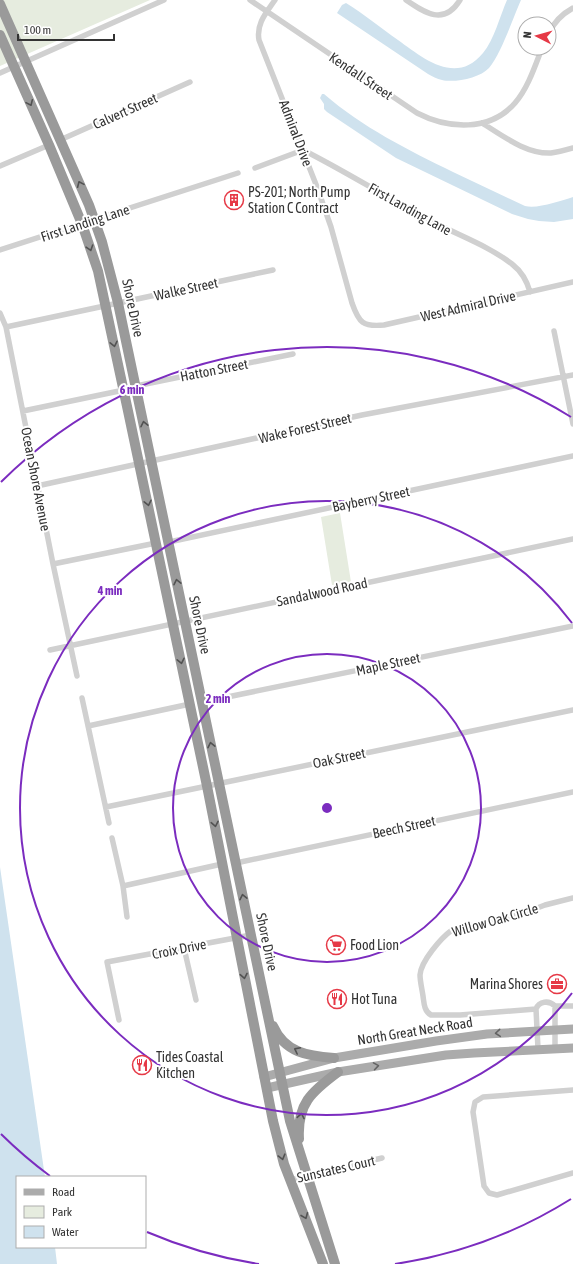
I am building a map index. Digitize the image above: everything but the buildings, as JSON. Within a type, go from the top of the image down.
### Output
[{"type":"highway","name":"Shore Drive","points":[[0,4],[94,220],[109,264],[136,386],[282,1084],[300,1155],[335,1264]]},
{"type":"highway","name":"Shore Drive","points":[[0,35],[82,224],[98,271],[207,786],[273,1121],[284,1164],[312,1234],[322,1264]]},
{"type":"highway","points":[[267,1012],[276,1032],[289,1046],[305,1055],[334,1058]]},
{"type":"highway","points":[[300,1155],[299,1133],[303,1107],[314,1090],[338,1072]]},
{"type":"main road","name":"North Great Neck Road","points":[[264,1077],[334,1058],[436,1041],[487,1034],[573,1029]]},
{"type":"main road","name":"North Great Neck Road","points":[[266,1088],[338,1072],[446,1056],[538,1049],[573,1048]]},
{"type":"street","points":[[0,73],[164,0]]},
{"type":"street","name":"Kendall Street","points":[[250,0],[416,113],[426,118],[448,124],[461,125],[482,123],[499,116],[516,103],[528,81],[539,56]]},
{"type":"street","name":"Admiral Drive","points":[[275,0],[261,22],[259,28],[260,40],[331,227],[356,316],[363,323]]},
{"type":"street","points":[[406,0],[423,12],[442,15],[453,10],[460,0]]},
{"type":"street","points":[[557,21],[573,8]]},
{"type":"street","name":"Calvert Street","points":[[60,140],[190,82]]},
{"type":"street","points":[[482,123],[514,143],[530,150],[541,153],[552,153],[573,148]]},
{"type":"street","points":[[0,166],[49,145]]},
{"type":"street","points":[[255,168],[303,150]]},
{"type":"street","name":"First Landing Lane","points":[[303,150],[427,219],[497,254],[519,271],[530,292]]},
{"type":"street","name":"First Landing Lane","points":[[0,250],[238,173]]},
{"type":"street","name":"Walke Street","points":[[6,327],[273,270]]},
{"type":"street","name":"West Admiral Drive","points":[[363,323],[374,326],[384,325],[573,282]]},
{"type":"street","name":"Ocean Shore Avenue","points":[[0,313],[6,327],[37,486],[77,676]]},
{"type":"street","points":[[554,331],[573,424]]},
{"type":"street","name":"Hatton Street","points":[[136,386],[293,354]]},
{"type":"street","name":"Wake Forest Street","points":[[37,486],[140,465],[362,415],[573,375]]},
{"type":"street","points":[[23,411],[124,390]]},
{"type":"street","name":"Bayberry Street","points":[[168,542],[573,456]]},
{"type":"street","name":"Sandalwood Road","points":[[70,645],[573,539]]},
{"type":"street","points":[[53,564],[156,543]]},
{"type":"street","name":"Maple Street","points":[[202,702],[573,626]]},
{"type":"street","points":[[50,650],[70,645]]},
{"type":"street","points":[[82,698],[109,823]]},
{"type":"street","points":[[88,726],[190,704]]},
{"type":"street","name":"Oak Street","points":[[106,807],[573,710]]},
{"type":"street","name":"Beech Street","points":[[236,863],[573,792]]},
{"type":"street","points":[[112,838],[123,886],[127,917]]},
{"type":"street","points":[[123,886],[222,864]]},
{"type":"street","name":"Willow Oak Circle","points":[[573,898],[545,905],[519,915],[452,930],[446,934],[435,947],[422,967],[420,976],[425,1010],[431,1015],[460,1015],[536,1009],[537,1006],[543,1002],[551,1002],[555,1006],[573,1006]]},
{"type":"street","name":"Croix Drive","points":[[118,1020],[107,962],[251,935]]},
{"type":"street","points":[[184,948],[196,1000]]},
{"type":"street","points":[[555,1006],[555,1048]]},
{"type":"street","points":[[536,1009],[538,1049]]},
{"type":"street","points":[[573,1090],[483,1097],[475,1102],[473,1112],[484,1186],[488,1193],[497,1195],[573,1173]]},
{"type":"street","name":"Sunstates Court","points":[[290,1180],[382,1158]]},
{"type":"green space","points":[[0,0],[150,0],[0,66]]},
{"type":"green space","points":[[340,513],[351,582],[332,585],[321,517]]},
{"type":"water","points":[[507,0],[521,0],[498,54],[493,62],[485,72],[480,75],[454,81],[440,80],[428,74],[337,13],[342,5],[346,3],[429,61],[440,66],[451,68],[462,67],[473,63],[483,53],[494,35]]},
{"type":"water","points":[[322,94],[354,117],[402,146],[525,206],[542,206],[573,197],[573,219],[554,222],[539,221],[512,214],[396,158],[327,112],[324,109],[324,104],[320,98]]},
{"type":"water","points":[[0,867],[45,1176],[16,1176],[16,1248],[55,1248],[57,1264],[0,1264]]},
{"type":"place","name":"PS-201; North Pump Station C Contract","points":[[234,200]]},
{"type":"place","name":"Food Lion","points":[[336,945]]},
{"type":"place","name":"Marina Shores","points":[[557,984]]},
{"type":"place","name":"Hot Tuna","points":[[337,999]]},
{"type":"place","name":"Tides Coastal Kitchen","points":[[142,1065]]}]
